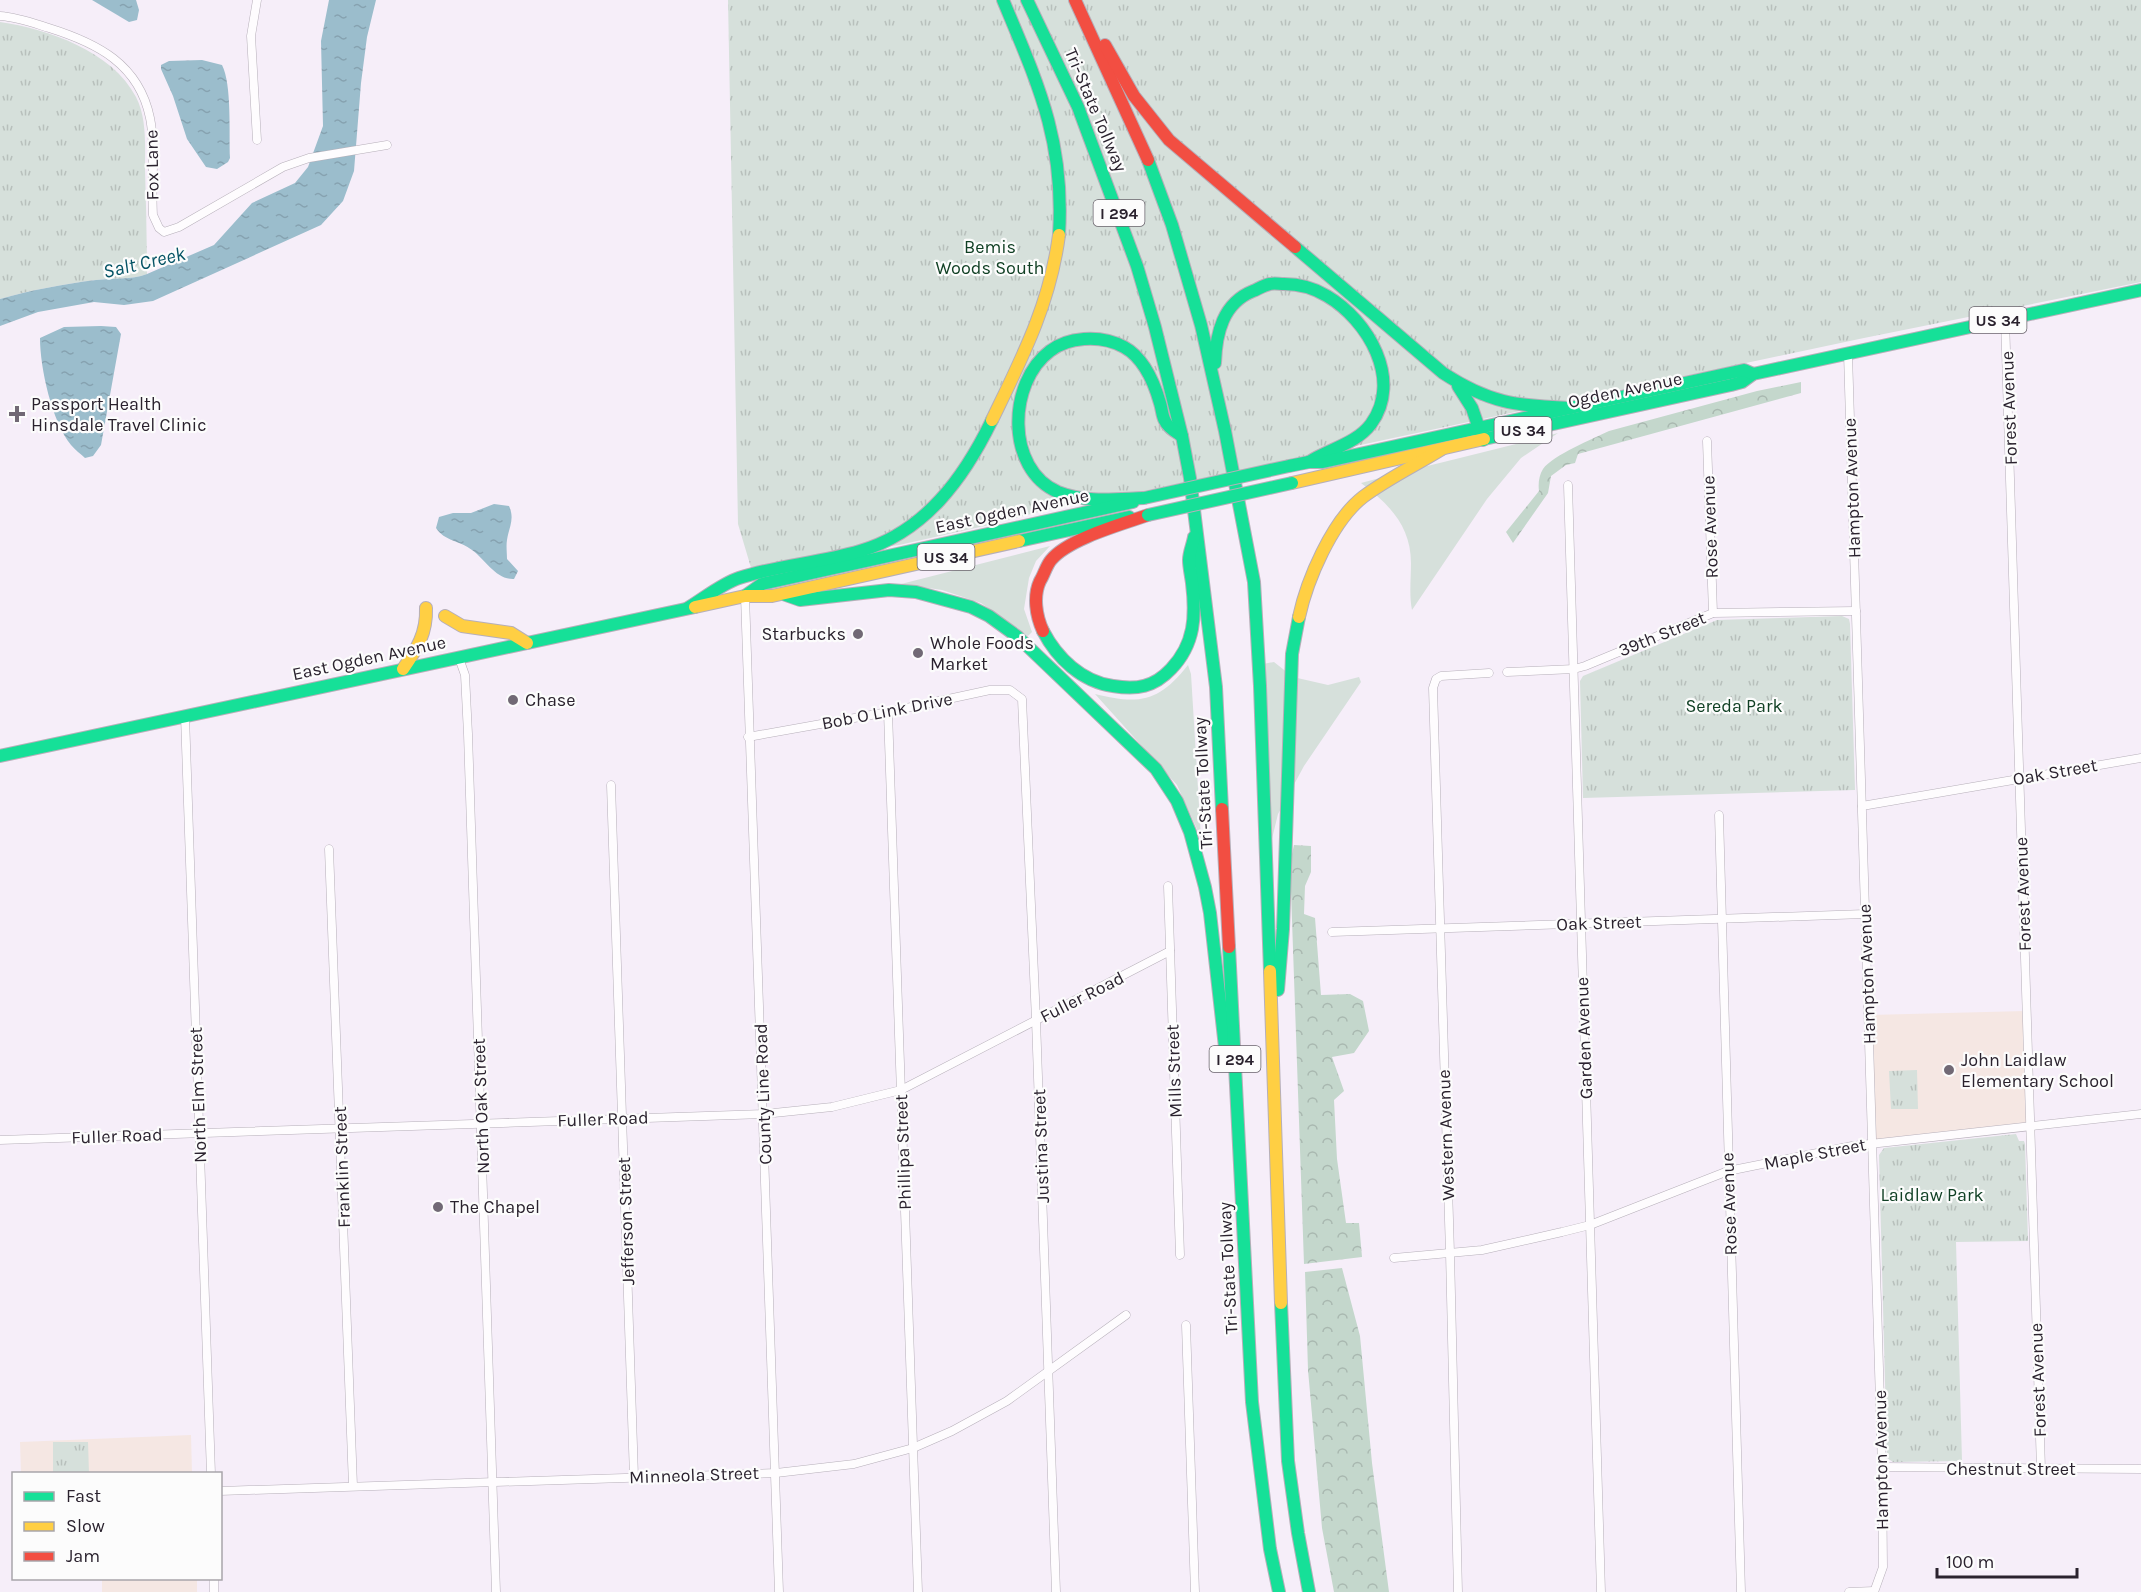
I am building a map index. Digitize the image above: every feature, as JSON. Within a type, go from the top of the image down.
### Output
[{"type":"main road","points":[[688,608],[737,578],[860,551],[906,530],[935,506],[955,485],[981,442],[1028,345],[1042,310],[1057,247],[1059,218],[1057,158],[1045,105],[1003,0]]},
{"type":"main road","name":"Tri-State Tollway","points":[[1027,0],[1078,107],[1116,207],[1152,317],[1182,436],[1197,526],[1216,687],[1252,1402],[1270,1549],[1279,1592]]},
{"type":"main road","points":[[1078,6],[1108,50],[1134,96],[1169,140],[1395,333],[1453,380],[1472,392],[1508,405],[1570,408]]},
{"type":"main road","name":"Tri-State Tollway","points":[[1078,6],[1148,161],[1172,225],[1201,325],[1225,431],[1254,582],[1274,1046],[1281,1315],[1288,1461],[1309,1592]]},
{"type":"main road","points":[[1225,431],[1215,367],[1215,350],[1221,321],[1238,298],[1263,284],[1278,281],[1306,284],[1336,301],[1352,316],[1375,349],[1382,364],[1384,380],[1381,405],[1368,428],[1350,443],[1321,453],[1309,462]]},
{"type":"main road","name":"Ogden Avenue","points":[[1289,466],[1482,434],[1742,382],[1753,374],[2141,290]]},
{"type":"main road","points":[[1144,498],[1083,500],[1050,488],[1037,477],[1023,454],[1019,422],[1021,396],[1029,372],[1038,360],[1066,341],[1086,338],[1114,342],[1126,349],[1143,366],[1153,382],[1166,422],[1182,436]]},
{"type":"main road","name":"Ogden Avenue","points":[[1292,483],[1442,449],[1482,434],[1570,408],[1744,370],[1753,374]]},
{"type":"main road","points":[[1453,380],[1472,408],[1482,434]]},
{"type":"main road","points":[[1274,1046],[1283,929],[1292,654],[1301,608],[1324,546],[1362,498],[1442,449]]},
{"type":"main road","name":"East Ogden Avenue","points":[[745,596],[762,584],[1124,505],[1144,498],[1289,466]]},
{"type":"main road","name":"East Ogden Avenue","points":[[0,756],[745,596],[783,594],[1121,518],[1148,515],[1292,483]]},
{"type":"main road","points":[[1148,515],[1063,550],[1050,560],[1037,588],[1035,606],[1039,626],[1049,644],[1080,675],[1106,687],[1122,690],[1146,686],[1165,676],[1181,659],[1192,632],[1194,599],[1189,559],[1197,526]]},
{"type":"main road","points":[[783,594],[800,600],[889,590],[916,592],[971,607],[1018,637],[1156,769],[1177,801],[1190,832],[1205,887],[1232,1106],[1239,1129]]},
{"type":"main road","points":[[403,669],[421,644],[427,626],[426,608]]},
{"type":"main road","points":[[445,616],[454,624],[472,630],[512,633],[528,643]]},
{"type":"street","points":[[257,0],[251,36],[257,140]]},
{"type":"street","name":"Fox Lane","points":[[0,16],[24,20],[88,42],[117,60],[130,75],[145,99],[151,121],[153,215],[155,222],[164,232],[172,231],[283,166],[309,158],[387,145]]},
{"type":"street","name":"Forest Avenue","points":[[2005,319],[2041,1469]]},
{"type":"street","name":"Hampton Avenue","points":[[1848,354],[1882,1467],[1883,1560],[1881,1575],[1874,1592]]},
{"type":"street","name":"Rose Avenue","points":[[1707,441],[1713,613]]},
{"type":"street","name":"Garden Avenue","points":[[1568,485],[1601,1592]]},
{"type":"street","name":"County Line Road","points":[[745,596],[748,738],[764,1114],[779,1592]]},
{"type":"street","name":"39th Street","points":[[1507,672],[1574,669],[1585,666],[1713,613],[1856,611]]},
{"type":"street","name":"North Oak Street","points":[[459,658],[465,677],[496,1592]]},
{"type":"street","name":"Western Avenue","points":[[1458,1592],[1433,688],[1436,679],[1447,675],[1489,673]]},
{"type":"street","name":"Bob O Link Drive","points":[[748,738],[990,690],[1010,690],[1022,699]]},
{"type":"street","name":"Justina Street","points":[[1022,699],[1056,1592]]},
{"type":"street","name":"Phillipa Street","points":[[888,712],[918,1592]]},
{"type":"street","name":"North Elm Street","points":[[185,716],[211,1472]]},
{"type":"street","name":"Oak Street","points":[[1862,806],[2141,758]]},
{"type":"street","name":"Jefferson Street","points":[[611,785],[634,1477]]},
{"type":"street","name":"Rose Avenue","points":[[1719,815],[1741,1592]]},
{"type":"street","name":"Franklin Street","points":[[329,849],[353,1486]]},
{"type":"street","name":"Mills Street","points":[[1168,886],[1180,1256]]},
{"type":"street","name":"Oak Street","points":[[1332,932],[1865,914]]},
{"type":"street","name":"Fuller Road","points":[[0,1140],[764,1114],[832,1107],[901,1090],[1170,951]]},
{"type":"street","name":"Maple Street","points":[[1394,1258],[1482,1250],[1590,1224],[1728,1171],[1872,1143],[2141,1114]]},
{"type":"street","name":"Minneola Street","points":[[222,1491],[776,1473],[854,1464],[913,1448],[977,1419],[1007,1401],[1126,1315]]},
{"type":"street","points":[[1186,1325],[1195,1592]]},
{"type":"street","name":"Chestnut Street","points":[[1882,1467],[2141,1469]]},
{"type":"street","points":[[1849,1592],[1874,1592]]},
{"type":"shaded area","name":"John Laidlaw Elementary School","points":[[2025,1011],[2029,1125],[1874,1141],[1870,1015]]},
{"type":"shaded area","points":[[191,1435],[192,1472],[21,1472],[20,1442]]},
{"type":"shaded area","points":[[102,1580],[197,1580],[197,1592],[102,1592]]},
{"type":"green space","name":"Bemis Woods South","points":[[728,0],[2141,0],[2141,282],[1864,338],[1120,496],[1061,506],[899,545],[850,551],[752,571],[738,524]]},
{"type":"green space","points":[[0,22],[38,30],[77,45],[111,67],[136,97],[140,105],[145,132],[147,274],[60,285],[0,299]]},
{"type":"green space","points":[[1801,382],[1801,393],[1578,454],[1575,463],[1566,465],[1551,476],[1548,493],[1513,543],[1506,532],[1539,491],[1539,480],[1543,469],[1555,458],[1574,448],[1609,431],[1757,391]]},
{"type":"green space","points":[[1558,433],[1521,458],[1487,499],[1412,610],[1410,550],[1403,527],[1381,499],[1361,483]]},
{"type":"green space","points":[[1050,546],[1036,561],[1029,578],[1024,609],[1032,632],[1028,636],[981,603],[942,590],[901,584]]},
{"type":"green space","name":"Sereda Park","points":[[1842,616],[1849,619],[1850,624],[1855,790],[1583,798],[1580,681],[1583,676],[1717,620]]},
{"type":"green space","points":[[1274,662],[1293,677],[1328,685],[1359,677],[1361,682],[1304,766],[1278,814],[1269,851],[1263,664]]},
{"type":"green space","points":[[1188,665],[1191,674],[1201,838],[1177,785],[1095,694],[1124,699],[1147,698],[1167,687]]},
{"type":"green space","points":[[1294,845],[1311,846],[1311,872],[1305,886],[1304,914],[1315,918],[1321,995],[1350,994],[1363,1001],[1369,1031],[1354,1053],[1332,1057],[1344,1091],[1334,1100],[1337,1159],[1346,1223],[1359,1223],[1362,1257],[1304,1264],[1290,863]]},
{"type":"green space","points":[[1917,1070],[1918,1109],[1891,1109],[1889,1071]]},
{"type":"green space","name":"Laidlaw Park","points":[[2016,1134],[2019,1141],[2024,1141],[2025,1144],[2028,1241],[1956,1242],[1962,1461],[1893,1462],[1887,1458],[1879,1155],[1884,1148]]},
{"type":"green space","points":[[1342,1268],[1360,1336],[1372,1463],[1389,1592],[1334,1592],[1322,1528],[1308,1370],[1305,1272]]},
{"type":"green space","points":[[53,1442],[88,1442],[89,1472],[53,1472]]},
{"type":"water","points":[[92,0],[136,0],[139,10],[137,20],[129,22]]},
{"type":"water","points":[[329,0],[376,0],[367,37],[361,83],[354,171],[343,201],[321,225],[153,301],[124,305],[94,302],[38,312],[0,326],[0,299],[60,285],[147,274],[214,245],[252,203],[295,183],[308,167],[323,126],[321,41]]},
{"type":"water","points":[[202,60],[222,65],[227,84],[230,158],[217,169],[206,167],[187,139],[173,96],[161,69],[161,65],[169,61]]},
{"type":"water","points":[[64,327],[116,327],[121,334],[101,445],[93,456],[85,458],[73,447],[58,423],[48,394],[40,338]]},
{"type":"water","points":[[494,504],[509,506],[511,511],[507,559],[518,571],[514,579],[496,573],[472,550],[443,536],[436,528],[439,517],[453,513],[471,513]]},
{"type":"traffic: fast","points":[[1003,0],[1038,86],[1053,141],[1060,201],[1059,235]]},
{"type":"traffic: fast","points":[[1027,0],[1078,107],[1137,266],[1182,436],[1190,478],[1216,687],[1222,809]]},
{"type":"traffic: fast","points":[[1148,160],[1172,225],[1201,325],[1225,431],[1254,582],[1270,971]]},
{"type":"traffic: fast","points":[[1295,247],[1443,373],[1459,383],[1489,397],[1504,401],[1534,406],[1570,408]]},
{"type":"traffic: fast","points":[[1215,363],[1217,341],[1228,311],[1243,296],[1261,287],[1275,284],[1306,287],[1327,296],[1356,320],[1367,335],[1382,370],[1383,389],[1380,407],[1371,424],[1358,437],[1309,462]]},
{"type":"traffic: fast","points":[[1484,439],[1731,385],[1742,382],[1753,374],[2141,290]]},
{"type":"traffic: fast","points":[[1144,498],[1101,500],[1079,498],[1058,492],[1041,481],[1028,465],[1021,445],[1018,424],[1020,403],[1026,383],[1036,365],[1054,348],[1071,341],[1094,339],[1109,341],[1124,347],[1143,364],[1155,387],[1166,423],[1182,436]]},
{"type":"traffic: fast","points":[[1289,466],[1323,462],[1744,370],[1753,374]]},
{"type":"traffic: fast","points":[[1458,386],[1472,408],[1483,440]]},
{"type":"traffic: fast","points":[[688,608],[733,580],[860,551],[904,531],[940,500],[955,482],[981,442],[992,420]]},
{"type":"traffic: fast","points":[[1144,498],[1289,466]]},
{"type":"traffic: fast","points":[[1148,515],[1292,483]]},
{"type":"traffic: fast","points":[[745,596],[762,584],[1133,502]]},
{"type":"traffic: fast","points":[[1019,541],[1129,517]]},
{"type":"traffic: fast","points":[[1043,631],[1063,659],[1091,680],[1130,688],[1145,686],[1158,680],[1179,659],[1185,650],[1192,629],[1194,607],[1189,560],[1194,537]]},
{"type":"traffic: fast","points":[[783,594],[800,600],[889,590],[916,592],[971,607],[989,616],[1018,637],[1156,769],[1177,801],[1190,832],[1205,887],[1227,1065]]},
{"type":"traffic: fast","points":[[0,756],[695,607]]},
{"type":"traffic: fast","points":[[1278,990],[1283,929],[1292,654],[1299,617]]},
{"type":"traffic: fast","points":[[1229,947],[1252,1402],[1270,1549],[1279,1592]]},
{"type":"traffic: fast","points":[[1281,1303],[1288,1461],[1309,1592]]},
{"type":"traffic: slow","points":[[992,420],[1042,308],[1059,235]]},
{"type":"traffic: slow","points":[[1292,483],[1484,439]]},
{"type":"traffic: slow","points":[[1299,617],[1308,586],[1322,552],[1352,508],[1382,484],[1442,449]]},
{"type":"traffic: slow","points":[[695,607],[745,596],[772,596],[1019,541]]},
{"type":"traffic: slow","points":[[403,669],[420,640],[425,625],[426,608]]},
{"type":"traffic: slow","points":[[445,616],[462,626],[511,633],[527,643]]},
{"type":"traffic: slow","points":[[1270,971],[1281,1303]]},
{"type":"traffic: jam","points":[[1075,0],[1148,160]]},
{"type":"traffic: jam","points":[[1105,45],[1134,96],[1169,140],[1295,247]]},
{"type":"traffic: jam","points":[[1043,631],[1037,613],[1036,599],[1040,581],[1051,560],[1059,552],[1082,539],[1148,515]]},
{"type":"traffic: jam","points":[[1222,809],[1229,947]]},
{"type":"place","name":"Passport Health Hinsdale Travel Clinic","points":[[17,414]]},
{"type":"place","name":"Starbucks","points":[[858,634]]},
{"type":"place","name":"Whole Foods Market","points":[[918,653]]},
{"type":"place","name":"Chase","points":[[513,700]]},
{"type":"place","name":"John Laidlaw Elementary School","points":[[1949,1070]]},
{"type":"place","name":"The Chapel","points":[[438,1207]]},
{"type":"water label","name":"Salt Creek","points":[[144,262]]}]
